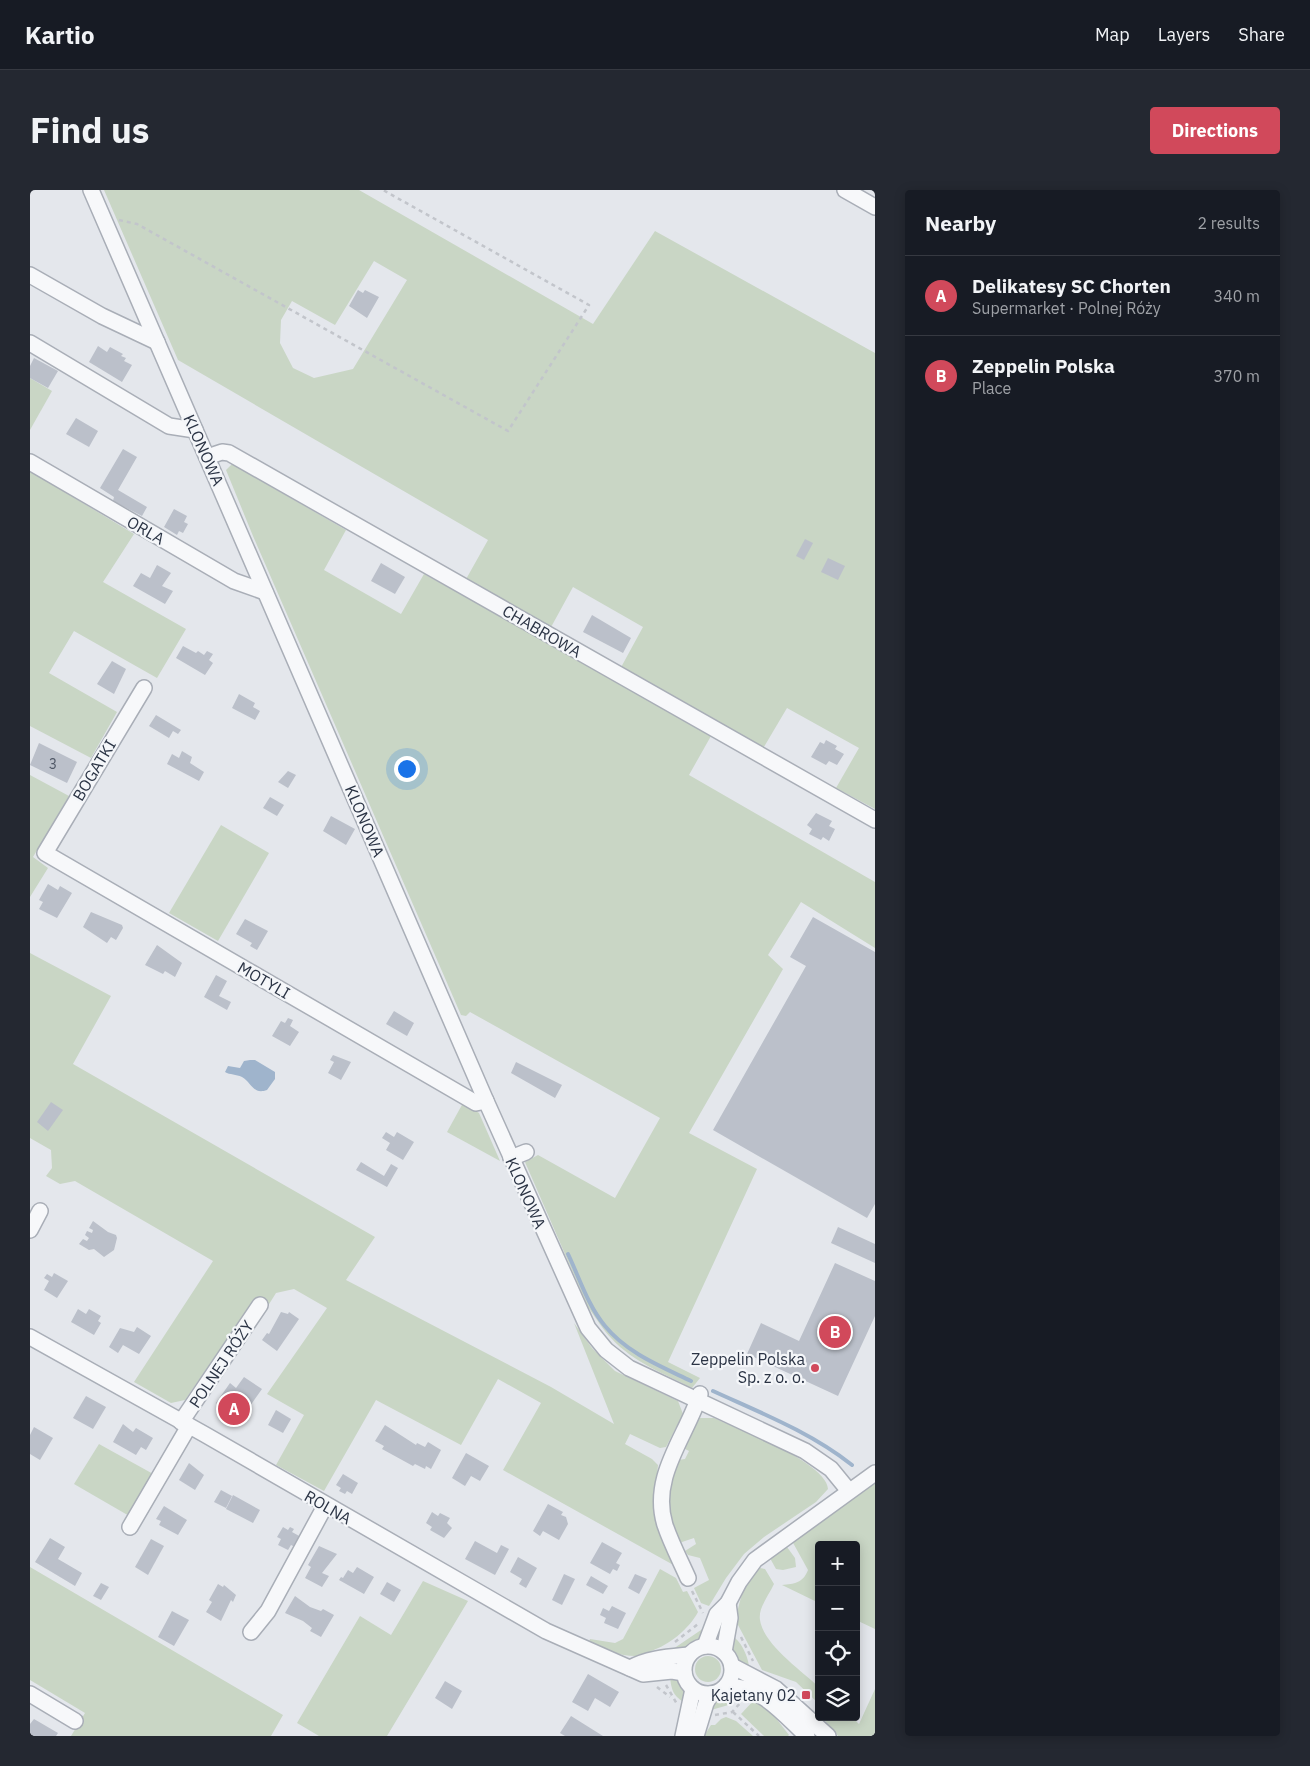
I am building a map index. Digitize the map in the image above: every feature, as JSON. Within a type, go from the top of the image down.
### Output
[{"type":"street","name":"KLONOWA","points":[[91,190],[579,1313],[593,1336],[614,1357],[629,1368],[699,1398],[816,1458],[831,1469],[849,1491]]},
{"type":"street","points":[[845,190],[875,207]]},
{"type":"street","points":[[30,275],[102,316],[157,342]]},
{"type":"street","points":[[30,343],[169,426],[195,430]]},
{"type":"street","name":"CHABROWA","points":[[207,457],[222,452],[229,453],[875,820]]},
{"type":"street","name":"ORLA","points":[[30,462],[234,581],[265,592]]},
{"type":"street","name":"BOGATKI","points":[[44,853],[144,688]]},
{"type":"street","name":"MOTYLI","points":[[44,853],[476,1103],[486,1101]]},
{"type":"street","points":[[511,1158],[526,1152]]},
{"type":"street","points":[[30,1230],[40,1211]]},
{"type":"street","name":"POLNEJ RÓŻY","points":[[130,1527],[185,1424],[260,1305]]},
{"type":"street","name":"ROLNA","points":[[30,1337],[546,1631],[643,1674],[672,1671],[684,1673]]},
{"type":"street","points":[[688,1578],[664,1523],[661,1495],[669,1463],[699,1398]]},
{"type":"street","points":[[705,1646],[717,1614],[728,1603],[746,1571],[764,1552],[875,1473]]},
{"type":"street","points":[[251,1632],[268,1610],[325,1506]]},
{"type":"street","points":[[724,1652],[730,1618],[728,1603]]},
{"type":"street","points":[[630,1668],[639,1663],[665,1657],[688,1655],[694,1650],[705,1646],[715,1647],[724,1652],[732,1666],[776,1688],[828,1736]]},
{"type":"street","points":[[683,1736],[693,1689],[684,1673],[688,1655]]},
{"type":"street","points":[[726,1686],[730,1679],[732,1666]]},
{"type":"street","points":[[696,1736],[706,1703],[711,1694],[726,1686],[743,1687],[756,1692],[775,1706],[806,1736]]},
{"type":"street","points":[[693,1689],[711,1694]]},
{"type":"street","points":[[30,1694],[76,1721]]},
{"type":"path","points":[[106,223],[125,220],[137,224],[508,432],[589,305],[383,190]]},
{"type":"path","points":[[688,1578],[695,1600],[704,1616]]},
{"type":"path","points":[[670,1646],[698,1623]]},
{"type":"path","points":[[738,1633],[753,1664]]},
{"type":"path","points":[[665,1681],[671,1697],[675,1703],[682,1707]]},
{"type":"path","points":[[653,1684],[671,1697]]},
{"type":"path","points":[[711,1715],[733,1712],[759,1736]]},
{"type":"green space","points":[[104,190],[359,190],[593,324],[655,231],[875,353],[875,809],[836,788],[859,748],[787,708],[761,752],[619,671],[643,627],[573,587],[550,629],[465,581],[488,540],[178,360]],"holes":[[[374,261],[407,280],[353,369],[314,378],[293,368],[280,343],[281,320],[292,301],[335,325]]]},
{"type":"green space","points":[[30,378],[52,391],[30,430]]},
{"type":"green space","points":[[232,464],[346,530],[324,570],[401,614],[424,574],[639,693],[711,736],[689,775],[875,882],[875,948],[801,902],[768,955],[783,969],[689,1133],[757,1169],[668,1362],[700,1378],[692,1388],[650,1367],[630,1354],[620,1347],[603,1328],[588,1307],[525,1162],[538,1155],[615,1198],[660,1118],[470,1012],[466,1016],[461,1015],[253,536],[226,470]]},
{"type":"green space","points":[[30,471],[134,534],[103,582],[186,629],[157,678],[74,631],[49,673],[117,712],[91,758],[30,726]]},
{"type":"green space","points":[[30,775],[69,796],[33,857],[48,868],[30,897]]},
{"type":"green space","points":[[221,825],[269,853],[218,941],[169,913]]},
{"type":"green space","points":[[30,953],[111,996],[73,1064],[375,1237],[346,1280],[551,1387],[614,1424],[574,1323],[592,1348],[615,1371],[678,1401],[683,1414],[666,1447],[660,1448],[630,1434],[625,1444],[652,1459],[658,1465],[654,1505],[658,1525],[677,1567],[503,1470],[541,1403],[498,1379],[461,1445],[376,1400],[324,1491],[276,1465],[304,1415],[267,1394],[327,1308],[294,1289],[276,1293],[266,1309],[254,1300],[185,1400],[171,1403],[134,1382],[213,1261],[75,1181],[60,1184],[46,1176],[52,1168],[51,1150],[30,1138]]},
{"type":"green space","points":[[463,1103],[479,1113],[500,1161],[447,1132]]},
{"type":"green space","points":[[700,1418],[714,1418],[760,1438],[798,1458],[813,1468],[824,1479],[828,1489],[816,1502],[764,1537],[744,1554],[726,1578],[709,1606],[701,1603],[694,1588],[709,1580],[700,1558],[688,1555],[685,1551],[696,1544],[694,1538],[679,1543],[670,1502],[674,1471],[678,1460],[685,1459],[689,1451],[683,1448]]},
{"type":"green space","points":[[99,1444],[155,1475],[131,1517],[74,1484]]},
{"type":"green space","points":[[875,1482],[875,1629],[860,1622],[860,1541],[815,1541],[815,1601],[782,1585],[798,1582],[804,1578],[808,1570],[792,1541]]},
{"type":"green space","points":[[787,1547],[795,1558],[796,1567],[783,1570],[776,1569],[771,1556]]},
{"type":"green space","points":[[30,1567],[283,1715],[271,1736],[71,1736],[85,1713],[30,1680]]},
{"type":"green space","points":[[760,1568],[765,1569],[774,1584],[764,1602],[760,1615],[763,1629],[768,1639],[776,1648],[815,1684],[815,1700],[796,1682],[762,1670],[738,1625],[735,1623],[740,1601],[749,1579]]},
{"type":"green space","points":[[660,1569],[676,1578],[683,1592],[687,1591],[698,1612],[684,1630],[665,1645],[651,1651],[651,1654],[643,1656],[619,1654],[589,1642],[590,1639],[615,1643],[623,1639]]},
{"type":"green space","points":[[423,1581],[468,1601],[387,1736],[319,1736],[297,1723],[360,1616],[391,1635]]},
{"type":"green space","points":[[704,1628],[703,1638],[684,1649],[670,1651]]},
{"type":"green space","points":[[730,1635],[738,1640],[744,1649],[749,1669],[735,1655],[731,1646]]},
{"type":"green space","points":[[708,1656],[717,1660],[721,1669],[717,1678],[708,1682],[699,1678],[695,1669],[699,1660]]},
{"type":"green space","points":[[670,1676],[679,1680],[684,1686],[686,1703],[678,1698],[674,1692]]},
{"type":"green space","points":[[875,1689],[875,1736],[838,1736],[825,1721],[856,1721],[859,1724]]},
{"type":"green space","points":[[729,1691],[742,1693],[732,1704],[711,1710],[717,1697]]},
{"type":"green space","points":[[754,1700],[768,1708],[788,1736],[764,1736],[741,1714]]},
{"type":"green space","points":[[726,1717],[736,1721],[753,1736],[704,1736],[711,1725],[715,1725]]},
{"type":"water","points":[[255,1060],[275,1072],[275,1079],[267,1090],[256,1090],[242,1077],[225,1072],[228,1066],[240,1068],[244,1061]]},
{"type":"building","points":[[358,290],[363,293],[365,290],[379,297],[367,318],[349,306]]},
{"type":"building","points":[[98,346],[107,352],[110,347],[123,354],[121,356],[126,358],[124,361],[132,365],[122,382],[89,362]]},
{"type":"building","points":[[34,358],[58,371],[48,388],[30,378],[30,366]]},
{"type":"building","points":[[76,418],[98,431],[89,447],[66,434]]},
{"type":"building","points":[[123,449],[137,457],[118,490],[147,507],[142,516],[113,501],[114,497],[100,488]]},
{"type":"building","points":[[174,509],[187,516],[184,522],[188,524],[183,533],[179,531],[177,535],[164,527]]},
{"type":"building","points":[[805,539],[813,543],[804,560],[796,556]]},
{"type":"building","points":[[828,558],[845,566],[838,580],[821,572]]},
{"type":"building","points":[[381,563],[405,577],[395,594],[371,581]]},
{"type":"building","points":[[157,565],[171,573],[162,586],[173,591],[165,604],[133,586],[141,573],[150,578]]},
{"type":"building","points":[[592,615],[631,638],[623,653],[583,632]]},
{"type":"building","points":[[183,646],[196,653],[198,651],[204,655],[207,651],[213,654],[209,660],[213,663],[205,675],[176,658]]},
{"type":"building","points":[[112,661],[126,669],[114,694],[97,684]]},
{"type":"building","points":[[239,694],[255,703],[253,707],[260,711],[255,720],[232,708]]},
{"type":"building","points":[[156,715],[181,730],[178,734],[173,731],[169,738],[149,726]]},
{"type":"building","points":[[826,740],[837,746],[835,749],[844,754],[837,765],[829,761],[826,765],[811,757],[820,742],[824,744]]},
{"type":"building","points":[[39,743],[77,762],[67,783],[30,765]]},
{"type":"building","points":[[182,751],[192,757],[190,763],[204,772],[199,781],[167,764],[172,754],[179,758]]},
{"type":"building","points":[[288,771],[296,775],[288,788],[278,782]]},
{"type":"building","points":[[270,797],[284,805],[277,816],[263,808]]},
{"type":"building","points":[[816,813],[832,821],[829,826],[835,829],[829,841],[823,837],[821,840],[809,834],[812,829],[807,825]]},
{"type":"building","points":[[331,816],[355,829],[346,845],[323,831]]},
{"type":"building","points":[[48,884],[58,890],[60,886],[72,893],[57,918],[39,909],[43,902],[39,900]]},
{"type":"building","points":[[91,912],[122,925],[123,928],[116,940],[111,937],[107,943],[83,927]]},
{"type":"building","points":[[813,917],[875,952],[875,1204],[867,1218],[713,1130],[806,966],[790,957]]},
{"type":"building","points":[[245,919],[268,931],[257,950],[250,946],[252,943],[236,934]]},
{"type":"building","points":[[157,945],[182,963],[175,977],[165,971],[163,974],[145,965]]},
{"type":"building","points":[[216,975],[227,981],[219,996],[231,1002],[227,1010],[204,997]]},
{"type":"building","points":[[394,1011],[414,1023],[407,1036],[386,1024]]},
{"type":"building","points":[[288,1018],[293,1020],[290,1026],[299,1032],[290,1046],[272,1036],[281,1021],[285,1023]]},
{"type":"building","points":[[333,1055],[351,1062],[341,1080],[328,1073],[334,1062],[330,1060]]},
{"type":"building","points":[[516,1062],[562,1085],[555,1098],[511,1073]]},
{"type":"building","points":[[51,1102],[63,1110],[48,1131],[37,1122]]},
{"type":"building","points":[[386,1132],[394,1137],[397,1132],[414,1142],[403,1160],[386,1150],[390,1143],[382,1138]]},
{"type":"building","points":[[361,1162],[384,1176],[391,1164],[398,1168],[387,1187],[356,1170]]},
{"type":"building","points":[[93,1221],[108,1232],[116,1235],[117,1238],[114,1250],[104,1257],[94,1249],[89,1250],[79,1244],[83,1239],[87,1241],[89,1238],[85,1235],[87,1231],[92,1233],[93,1230],[89,1228]]},
{"type":"building","points":[[838,1227],[875,1244],[875,1263],[831,1243]]},
{"type":"building","points":[[835,1263],[875,1281],[875,1316],[838,1396],[747,1354],[761,1323],[799,1341]]},
{"type":"building","points":[[54,1273],[68,1281],[57,1298],[44,1290],[49,1281],[44,1278],[47,1274],[52,1277]]},
{"type":"building","points":[[78,1309],[86,1314],[89,1309],[101,1316],[98,1321],[101,1323],[94,1335],[71,1322]]},
{"type":"building","points":[[281,1312],[288,1314],[289,1312],[299,1319],[277,1351],[262,1340],[267,1333],[269,1334]]},
{"type":"building","points":[[137,1327],[151,1336],[139,1354],[123,1345],[118,1353],[109,1347],[120,1328],[134,1332]]},
{"type":"building","points":[[244,1377],[262,1389],[240,1420],[216,1403],[230,1383],[236,1388]]},
{"type":"building","points":[[86,1396],[106,1407],[93,1429],[73,1418]]},
{"type":"building","points":[[276,1410],[291,1419],[283,1433],[268,1425]]},
{"type":"building","points":[[123,1424],[133,1432],[136,1428],[153,1438],[146,1450],[141,1447],[136,1455],[113,1442]]},
{"type":"building","points":[[385,1425],[416,1445],[417,1443],[425,1447],[428,1442],[441,1450],[431,1469],[426,1466],[425,1469],[415,1464],[413,1466],[382,1449],[384,1446],[375,1441]]},
{"type":"building","points":[[34,1427],[53,1438],[40,1460],[30,1454],[30,1435]]},
{"type":"building","points":[[466,1453],[489,1466],[480,1481],[471,1476],[465,1486],[452,1478]]},
{"type":"building","points":[[189,1463],[204,1475],[195,1490],[179,1480]]},
{"type":"building","points":[[343,1474],[358,1483],[352,1494],[347,1491],[345,1494],[339,1491],[341,1488],[336,1485]]},
{"type":"building","points":[[221,1490],[232,1496],[226,1508],[214,1502]]},
{"type":"building","points":[[233,1495],[260,1510],[253,1523],[226,1509]]},
{"type":"building","points":[[548,1504],[563,1512],[561,1515],[566,1517],[568,1524],[559,1540],[543,1531],[540,1536],[533,1531]]},
{"type":"building","points":[[164,1506],[187,1520],[178,1535],[159,1525],[161,1521],[156,1519]]},
{"type":"building","points":[[432,1512],[438,1516],[440,1513],[450,1518],[447,1523],[452,1528],[444,1538],[430,1530],[432,1527],[426,1523]]},
{"type":"building","points":[[283,1527],[288,1530],[290,1527],[294,1529],[292,1532],[301,1537],[295,1547],[291,1545],[288,1550],[278,1545],[281,1539],[277,1537]]},
{"type":"building","points":[[50,1538],[65,1547],[58,1559],[82,1573],[75,1586],[35,1562]]},
{"type":"building","points":[[151,1539],[164,1546],[148,1575],[135,1567]]},
{"type":"building","points":[[475,1541],[497,1553],[501,1545],[509,1549],[495,1575],[465,1559]]},
{"type":"building","points":[[602,1542],[622,1553],[616,1563],[620,1565],[617,1571],[613,1569],[610,1574],[590,1563]]},
{"type":"building","points":[[319,1546],[337,1554],[322,1573],[329,1576],[322,1587],[305,1578],[311,1567],[308,1565]]},
{"type":"building","points":[[518,1557],[537,1568],[526,1588],[519,1584],[522,1579],[510,1572]]},
{"type":"building","points":[[357,1567],[374,1577],[364,1594],[339,1580],[341,1577],[343,1578],[348,1570],[353,1573]]},
{"type":"building","points":[[564,1574],[575,1579],[562,1605],[552,1600]]},
{"type":"building","points":[[635,1574],[647,1579],[639,1594],[628,1588]]},
{"type":"building","points":[[591,1576],[608,1586],[603,1594],[586,1585]]},
{"type":"building","points":[[387,1582],[401,1590],[394,1602],[380,1594]]},
{"type":"building","points":[[101,1583],[109,1587],[101,1600],[93,1596]]},
{"type":"building","points":[[218,1584],[223,1587],[224,1585],[236,1595],[233,1602],[231,1600],[221,1621],[206,1612],[212,1602],[209,1600]]},
{"type":"building","points":[[295,1596],[310,1607],[321,1611],[323,1609],[334,1615],[321,1637],[310,1631],[312,1628],[303,1621],[285,1613]]},
{"type":"building","points":[[612,1606],[626,1613],[618,1629],[604,1623],[606,1618],[600,1615],[603,1608],[609,1611]]},
{"type":"building","points":[[172,1611],[189,1620],[174,1646],[158,1637]]},
{"type":"building","points":[[588,1674],[619,1692],[610,1707],[595,1698],[588,1711],[572,1702]]},
{"type":"building","points":[[445,1681],[462,1691],[452,1709],[435,1698]]},
{"type":"building","points":[[571,1716],[603,1736],[565,1736],[560,1733]]},
{"type":"building","points":[[34,1719],[58,1733],[56,1736],[30,1736],[30,1724]]},
{"type":"waterway","points":[[568,1254],[584,1291],[605,1326],[623,1344],[656,1364],[691,1381]]},
{"type":"waterway","points":[[713,1391],[802,1433],[852,1465]]},
{"type":"place","name":"Zeppelin Polska","points":[[835,1332]]},
{"type":"place","name":"Zeppelin Polska Sp. z o. o.","points":[[815,1368]]},
{"type":"place","name":"Delikatesy SC Chorten","points":[[234,1409]]},
{"type":"place","name":"Kajetany 02","points":[[806,1695]]}]
